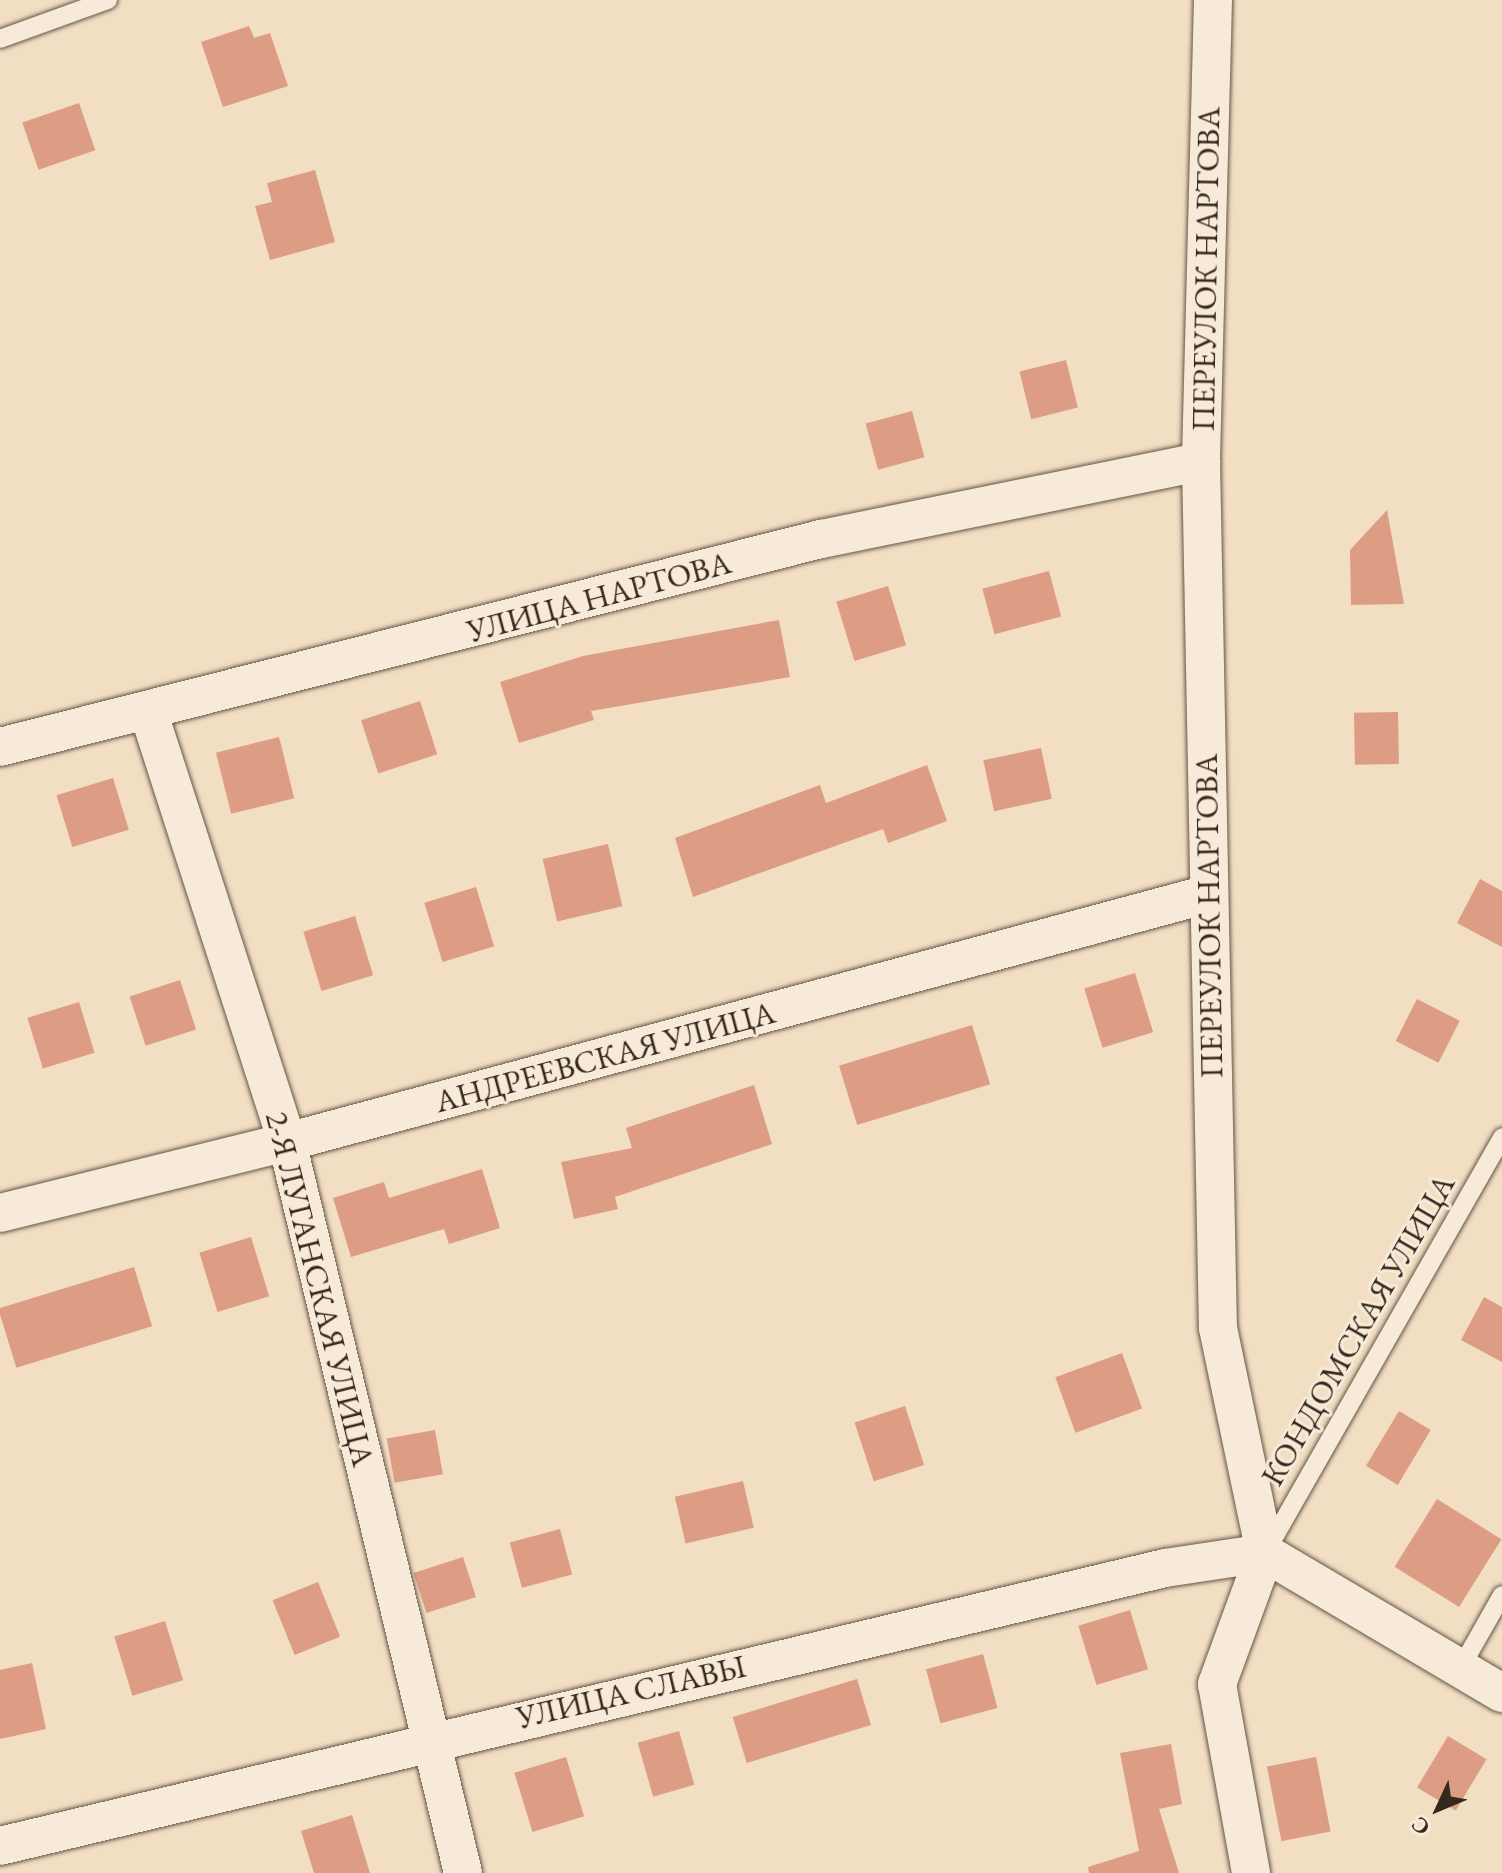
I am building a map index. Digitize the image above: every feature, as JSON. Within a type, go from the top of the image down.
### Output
[{"type":"street","name":"ПЕРЕУЛОК НАРТОВА","points":[[1213,0],[1201,462],[1218,1328],[1265,1553]]},
{"type":"street","name":"УЛИЦА НАРТОВА","points":[[0,747],[149,714],[821,539],[1201,462]]},
{"type":"street","name":"2-Я ЛУГАНСКАЯ УЛИЦА","points":[[149,714],[287,1142],[428,1740],[463,1873]]},
{"type":"street","name":"АНДРЕЕВСКАЯ УЛИЦА","points":[[0,1213],[287,1142],[1208,894]]},
{"type":"street","points":[[1251,1873],[1217,1684],[1265,1553],[1502,1693]]},
{"type":"street","name":"УЛИЦА СЛАВЫ","points":[[0,1846],[428,1740],[1165,1568],[1265,1553]]},
{"type":"lane","points":[[0,39],[108,0]]},
{"type":"lane","name":"КОНДОМСКАЯ УЛИЦА","points":[[1265,1553],[1502,1137]]},
{"type":"lane","points":[[1460,1669],[1502,1595]]},
{"type":"building","points":[[249,26],[254,38],[270,33],[288,86],[223,107],[201,42]]},
{"type":"building","points":[[79,103],[95,150],[39,170],[22,123]]},
{"type":"building","points":[[315,170],[335,242],[270,260],[255,206],[272,202],[267,183]]},
{"type":"building","points":[[1066,360],[1078,408],[1031,419],[1019,372]]},
{"type":"building","points":[[912,411],[924,457],[878,470],[866,423]]},
{"type":"building","points":[[1387,510],[1404,604],[1351,605],[1350,550]]},
{"type":"building","points":[[1049,571],[1061,616],[995,634],[982,589]]},
{"type":"building","points":[[888,586],[906,645],[854,661],[836,602]]},
{"type":"building","points":[[779,620],[790,677],[591,711],[594,720],[519,743],[500,682],[583,656]]},
{"type":"building","points":[[420,701],[437,754],[378,773],[361,720]]},
{"type":"building","points":[[1398,712],[1399,764],[1355,765],[1354,713]]},
{"type":"building","points":[[279,737],[294,798],[231,814],[216,753]]},
{"type":"building","points":[[1041,748],[1052,799],[994,811],[983,760]]},
{"type":"building","points":[[927,765],[947,821],[888,843],[883,829],[693,897],[675,838],[820,785],[826,803]]},
{"type":"building","points":[[113,778],[129,830],[72,847],[57,795]]},
{"type":"building","points":[[608,844],[622,906],[557,921],[543,859]]},
{"type":"building","points":[[1480,879],[1502,891],[1502,947],[1457,923]]},
{"type":"building","points":[[476,887],[494,946],[442,962],[424,903]]},
{"type":"building","points":[[355,916],[373,975],[321,991],[303,932]]},
{"type":"building","points":[[1135,973],[1153,1032],[1102,1048],[1084,988]]},
{"type":"building","points":[[180,980],[196,1029],[146,1046],[130,996]]},
{"type":"building","points":[[1417,999],[1460,1021],[1438,1063],[1396,1041]]},
{"type":"building","points":[[79,1002],[94,1053],[43,1068],[27,1018]]},
{"type":"building","points":[[972,1025],[990,1084],[857,1125],[839,1066]]},
{"type":"building","points":[[754,1085],[772,1144],[615,1197],[618,1209],[574,1219],[561,1162],[632,1148],[626,1128]]},
{"type":"building","points":[[482,1169],[500,1228],[449,1244],[444,1229],[351,1257],[333,1198],[384,1182],[389,1198]]},
{"type":"building","points":[[251,1237],[269,1296],[217,1312],[199,1253]]},
{"type":"building","points":[[134,1267],[152,1326],[16,1368],[0,1308]]},
{"type":"building","points":[[1484,1297],[1502,1307],[1502,1362],[1461,1340]]},
{"type":"building","points":[[1122,1353],[1142,1408],[1075,1433],[1055,1377]]},
{"type":"building","points":[[905,1406],[924,1465],[874,1481],[855,1422]]},
{"type":"building","points":[[1399,1411],[1431,1430],[1398,1485],[1366,1466]]},
{"type":"building","points":[[435,1430],[443,1474],[395,1483],[387,1439]]},
{"type":"building","points":[[743,1481],[754,1528],[686,1544],[675,1497]]},
{"type":"building","points":[[1437,1499],[1501,1539],[1459,1607],[1395,1567]]},
{"type":"building","points":[[560,1529],[572,1574],[522,1588],[510,1542]]},
{"type":"building","points":[[463,1557],[476,1597],[427,1613],[414,1573]]},
{"type":"building","points":[[318,1582],[340,1637],[295,1655],[273,1600]]},
{"type":"building","points":[[1130,1610],[1148,1669],[1096,1685],[1078,1626]]},
{"type":"building","points":[[165,1621],[183,1680],[132,1696],[114,1636]]},
{"type":"building","points":[[983,1654],[997,1708],[941,1723],[926,1669]]},
{"type":"building","points":[[32,1663],[46,1729],[0,1739],[0,1670]]},
{"type":"building","points":[[857,1679],[871,1725],[747,1763],[733,1717]]},
{"type":"building","points":[[679,1731],[694,1785],[653,1797],[638,1743]]},
{"type":"building","points":[[1448,1736],[1487,1759],[1456,1811],[1417,1787]]},
{"type":"building","points":[[1171,1744],[1182,1804],[1159,1809],[1179,1873],[1089,1873],[1088,1867],[1139,1851],[1120,1753]]},
{"type":"building","points":[[566,1757],[584,1816],[532,1832],[514,1773]]},
{"type":"building","points":[[1316,1757],[1331,1832],[1281,1841],[1267,1767]]},
{"type":"building","points":[[352,1815],[370,1873],[314,1873],[301,1831]]}]
